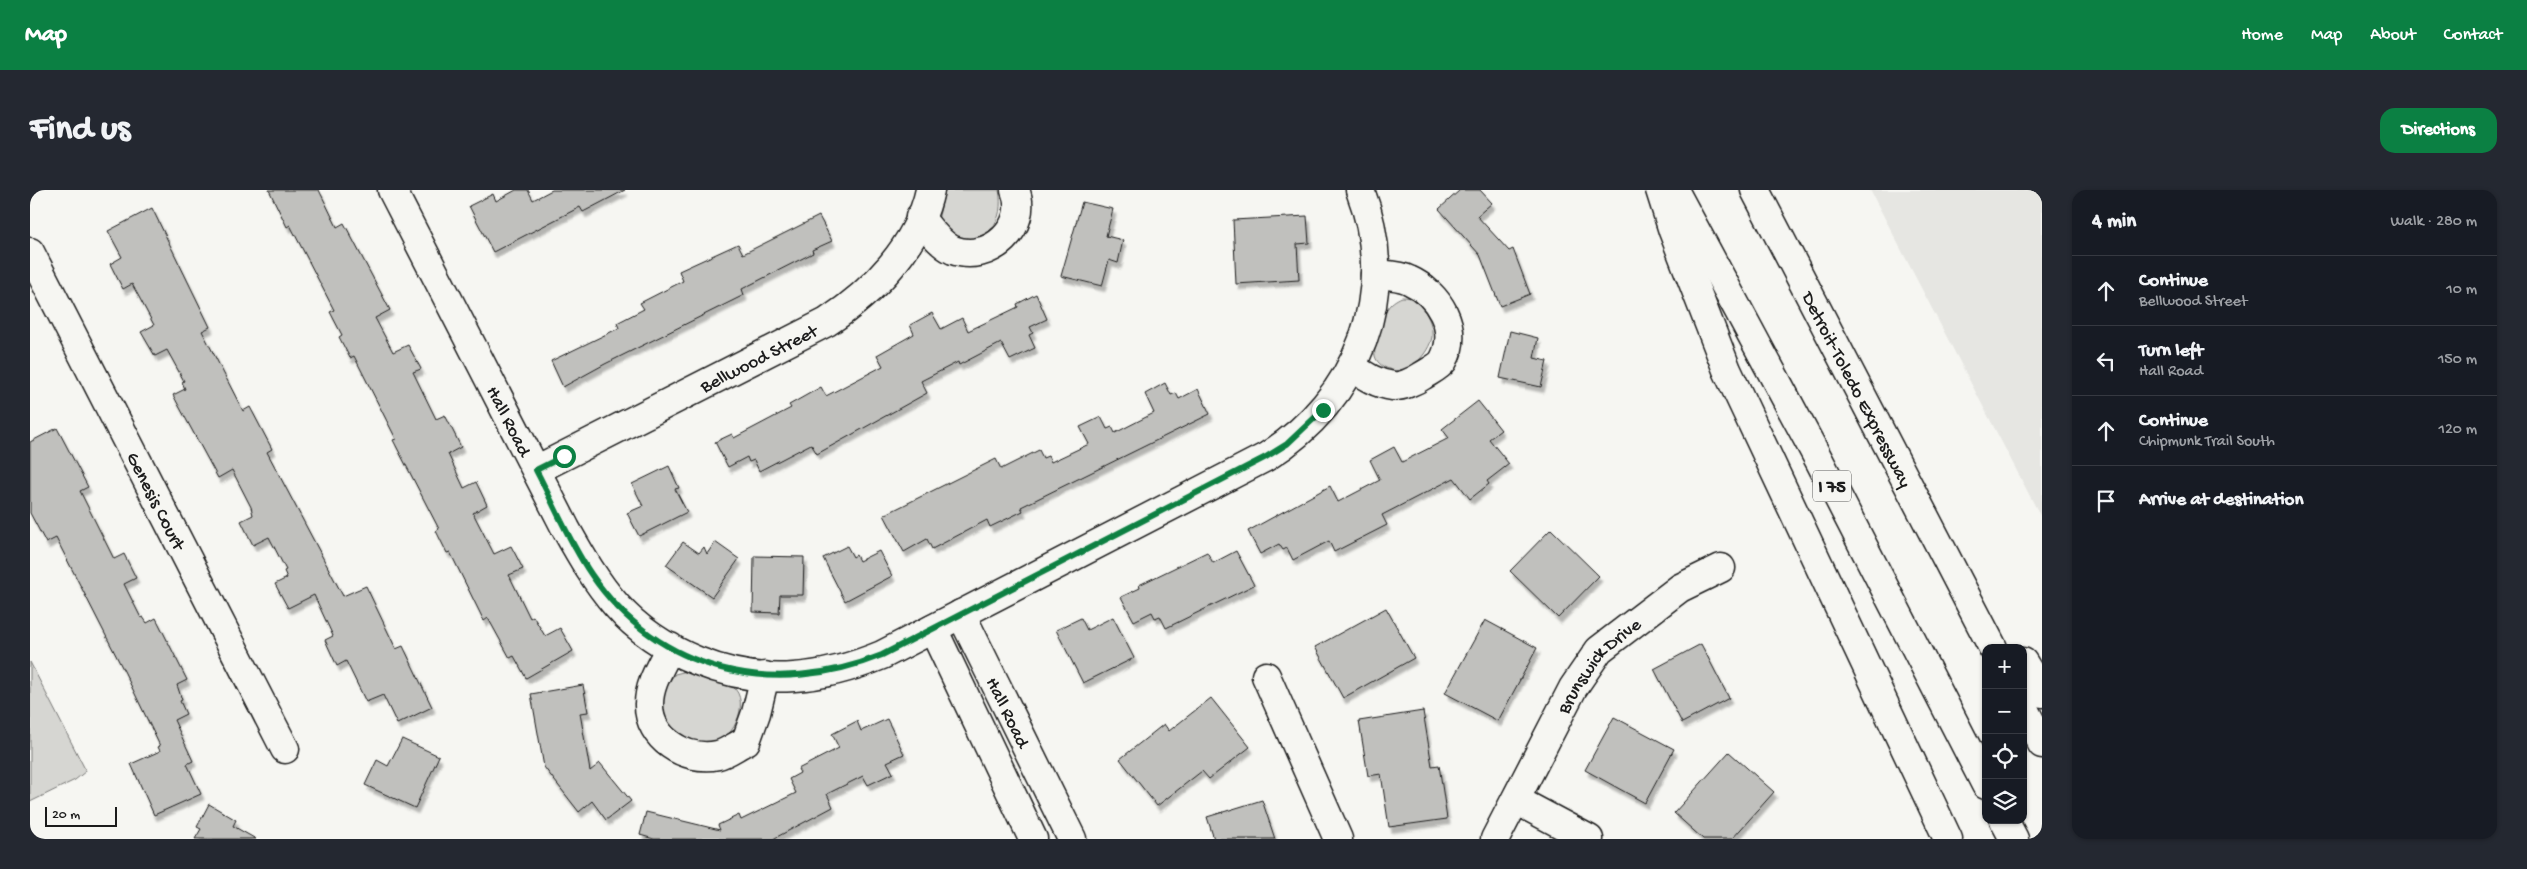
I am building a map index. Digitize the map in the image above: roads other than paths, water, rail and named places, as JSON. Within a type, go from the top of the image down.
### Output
[{"type":"main road","name":"Hall Road","points":[[392,190],[591,574],[617,607],[643,630],[670,647],[717,667],[765,676],[792,677],[826,673],[858,665],[962,614],[1072,839]]},
{"type":"main road","name":"Bellwood Street","points":[[536,470],[827,322],[867,292],[895,261],[920,218],[930,190]]},
{"type":"main road","points":[[920,218],[933,233],[953,250],[979,253],[998,245],[1017,222],[1018,198],[1015,190]]},
{"type":"main road","points":[[962,614],[1266,457],[1287,444],[1323,410],[1352,367],[1368,324],[1371,309],[1375,274],[1374,246],[1368,210],[1360,190]]},
{"type":"main road","points":[[1660,190],[1673,232],[1727,370],[1948,839]]},
{"type":"main road","name":"I 75","points":[[1674,190],[1820,462],[1983,779]]},
{"type":"main road","name":"Detroit-Toledo Expressway","points":[[1755,190],[1961,586]]},
{"type":"main road","name":"Genesis Court","points":[[30,252],[285,749]]},
{"type":"main road","points":[[1352,367],[1374,381],[1395,386],[1417,379],[1442,363],[1449,345],[1449,326],[1441,306],[1426,290],[1407,279],[1375,274]]},
{"type":"main road","name":"Brunswick Drive","points":[[1495,839],[1573,688],[1599,650],[1680,588],[1721,568]]},
{"type":"main road","points":[[1961,586],[1991,644]]},
{"type":"main road","points":[[1961,586],[2009,644]]},
{"type":"main road","name":"Hall Road","points":[[932,629],[1033,839]]},
{"type":"main road","points":[[670,647],[652,685],[649,704],[651,725],[667,743],[693,756],[718,755],[746,741],[756,713],[765,676]]},
{"type":"main road","points":[[2027,669],[2042,693]]},
{"type":"main road","points":[[1266,676],[1338,839]]},
{"type":"main road","points":[[2027,715],[2042,744]]},
{"type":"main road","points":[[1516,800],[1589,839]]},
{"type":"main road","points":[[2006,824],[2014,839]]}]
